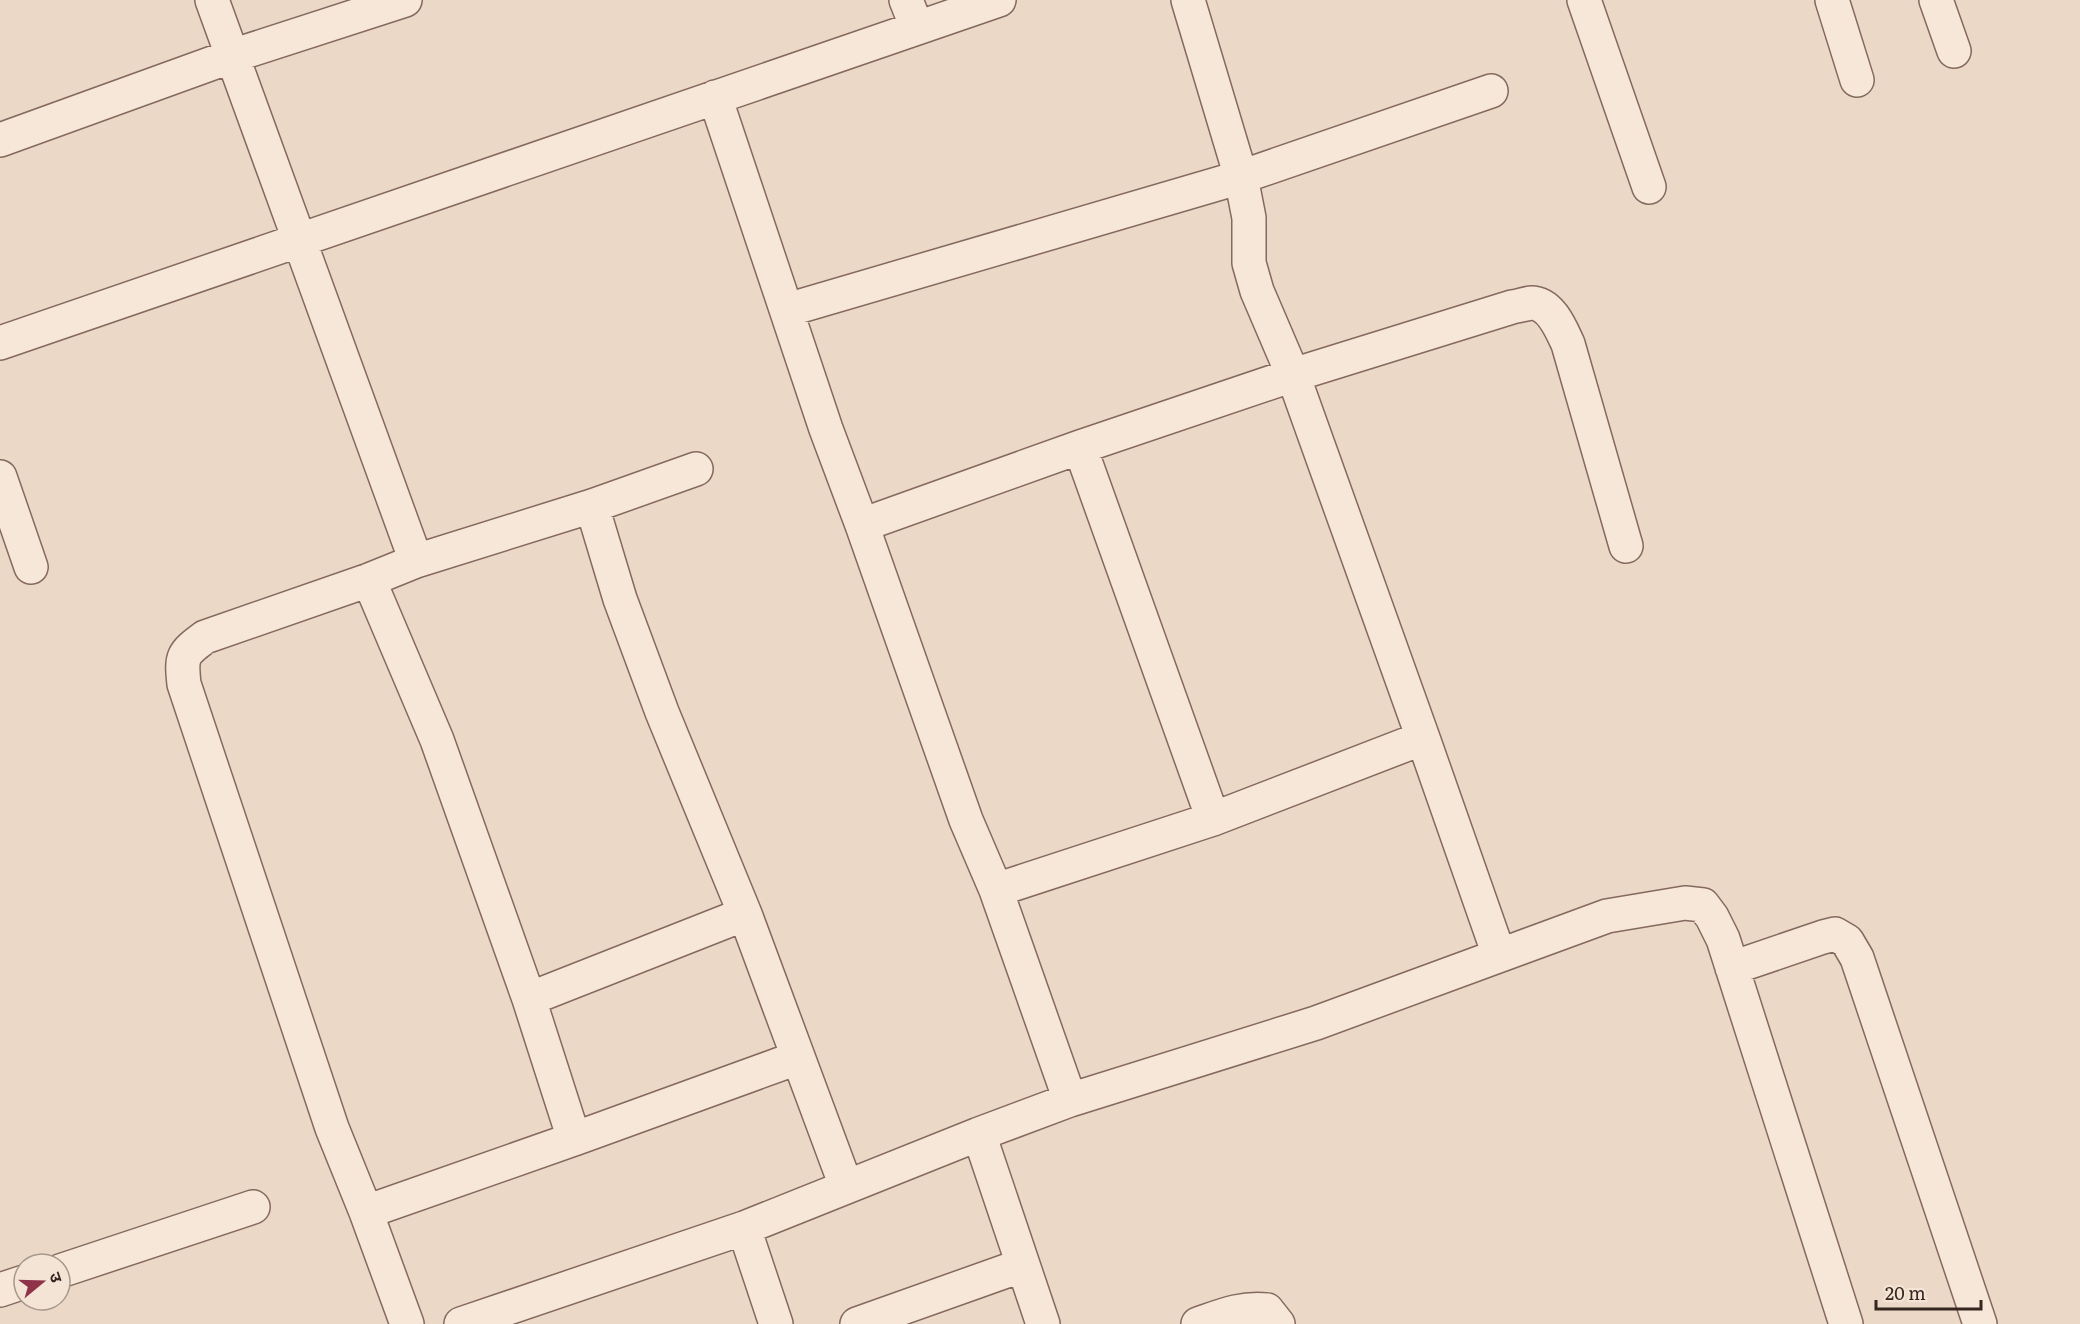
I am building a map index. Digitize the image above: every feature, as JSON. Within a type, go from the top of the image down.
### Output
[{"type":"street","points":[[212,0],[416,561]]},
{"type":"street","points":[[0,140],[232,56],[405,0]]},
{"type":"street","points":[[0,343],[715,97],[912,14],[999,0]]},
{"type":"street","points":[[1188,0],[1241,177],[1249,218],[1249,263],[1257,291],[1293,375],[1499,955]]},
{"type":"street","points":[[1584,0],[1649,187]]},
{"type":"street","points":[[1832,0],[1857,80]]},
{"type":"street","points":[[1936,0],[1954,51]]},
{"type":"street","points":[[787,310],[1241,177],[1491,91]]},
{"type":"street","points":[[715,97],[826,429],[966,820],[996,890],[1070,1100]]},
{"type":"street","points":[[862,525],[1080,447],[1293,375],[1512,307],[1532,303],[1544,306],[1557,321],[1568,344],[1626,546]]},
{"type":"street","points":[[1080,447],[1213,819]]},
{"type":"street","points":[[407,1324],[332,1128],[295,1021],[184,684],[182,663],[188,650],[205,637],[369,580],[416,561],[592,506],[696,469]]},
{"type":"street","points":[[0,477],[31,567]]},
{"type":"street","points":[[592,506],[620,599],[658,702],[745,914],[846,1186]]},
{"type":"street","points":[[369,580],[437,740],[529,999],[573,1138]]},
{"type":"street","points":[[996,890],[1213,819],[1423,738]]},
{"type":"street","points":[[461,1324],[744,1228],[846,1186],[1070,1100],[1316,1023],[1607,916],[1685,903],[1703,905],[1723,939],[1846,1324]]},
{"type":"street","points":[[529,999],[745,914]]},
{"type":"street","points":[[1732,968],[1835,934],[1847,941],[1857,958],[1980,1324]]},
{"type":"street","points":[[366,1212],[797,1058]]},
{"type":"street","points":[[979,1134],[1043,1324]]},
{"type":"street","points":[[72,1267],[253,1208]]},
{"type":"street","points":[[744,1228],[776,1324]]},
{"type":"street","points":[[857,1324],[1023,1265]]},
{"type":"street","points":[[1198,1324],[1253,1308],[1267,1310],[1278,1324]]}]
